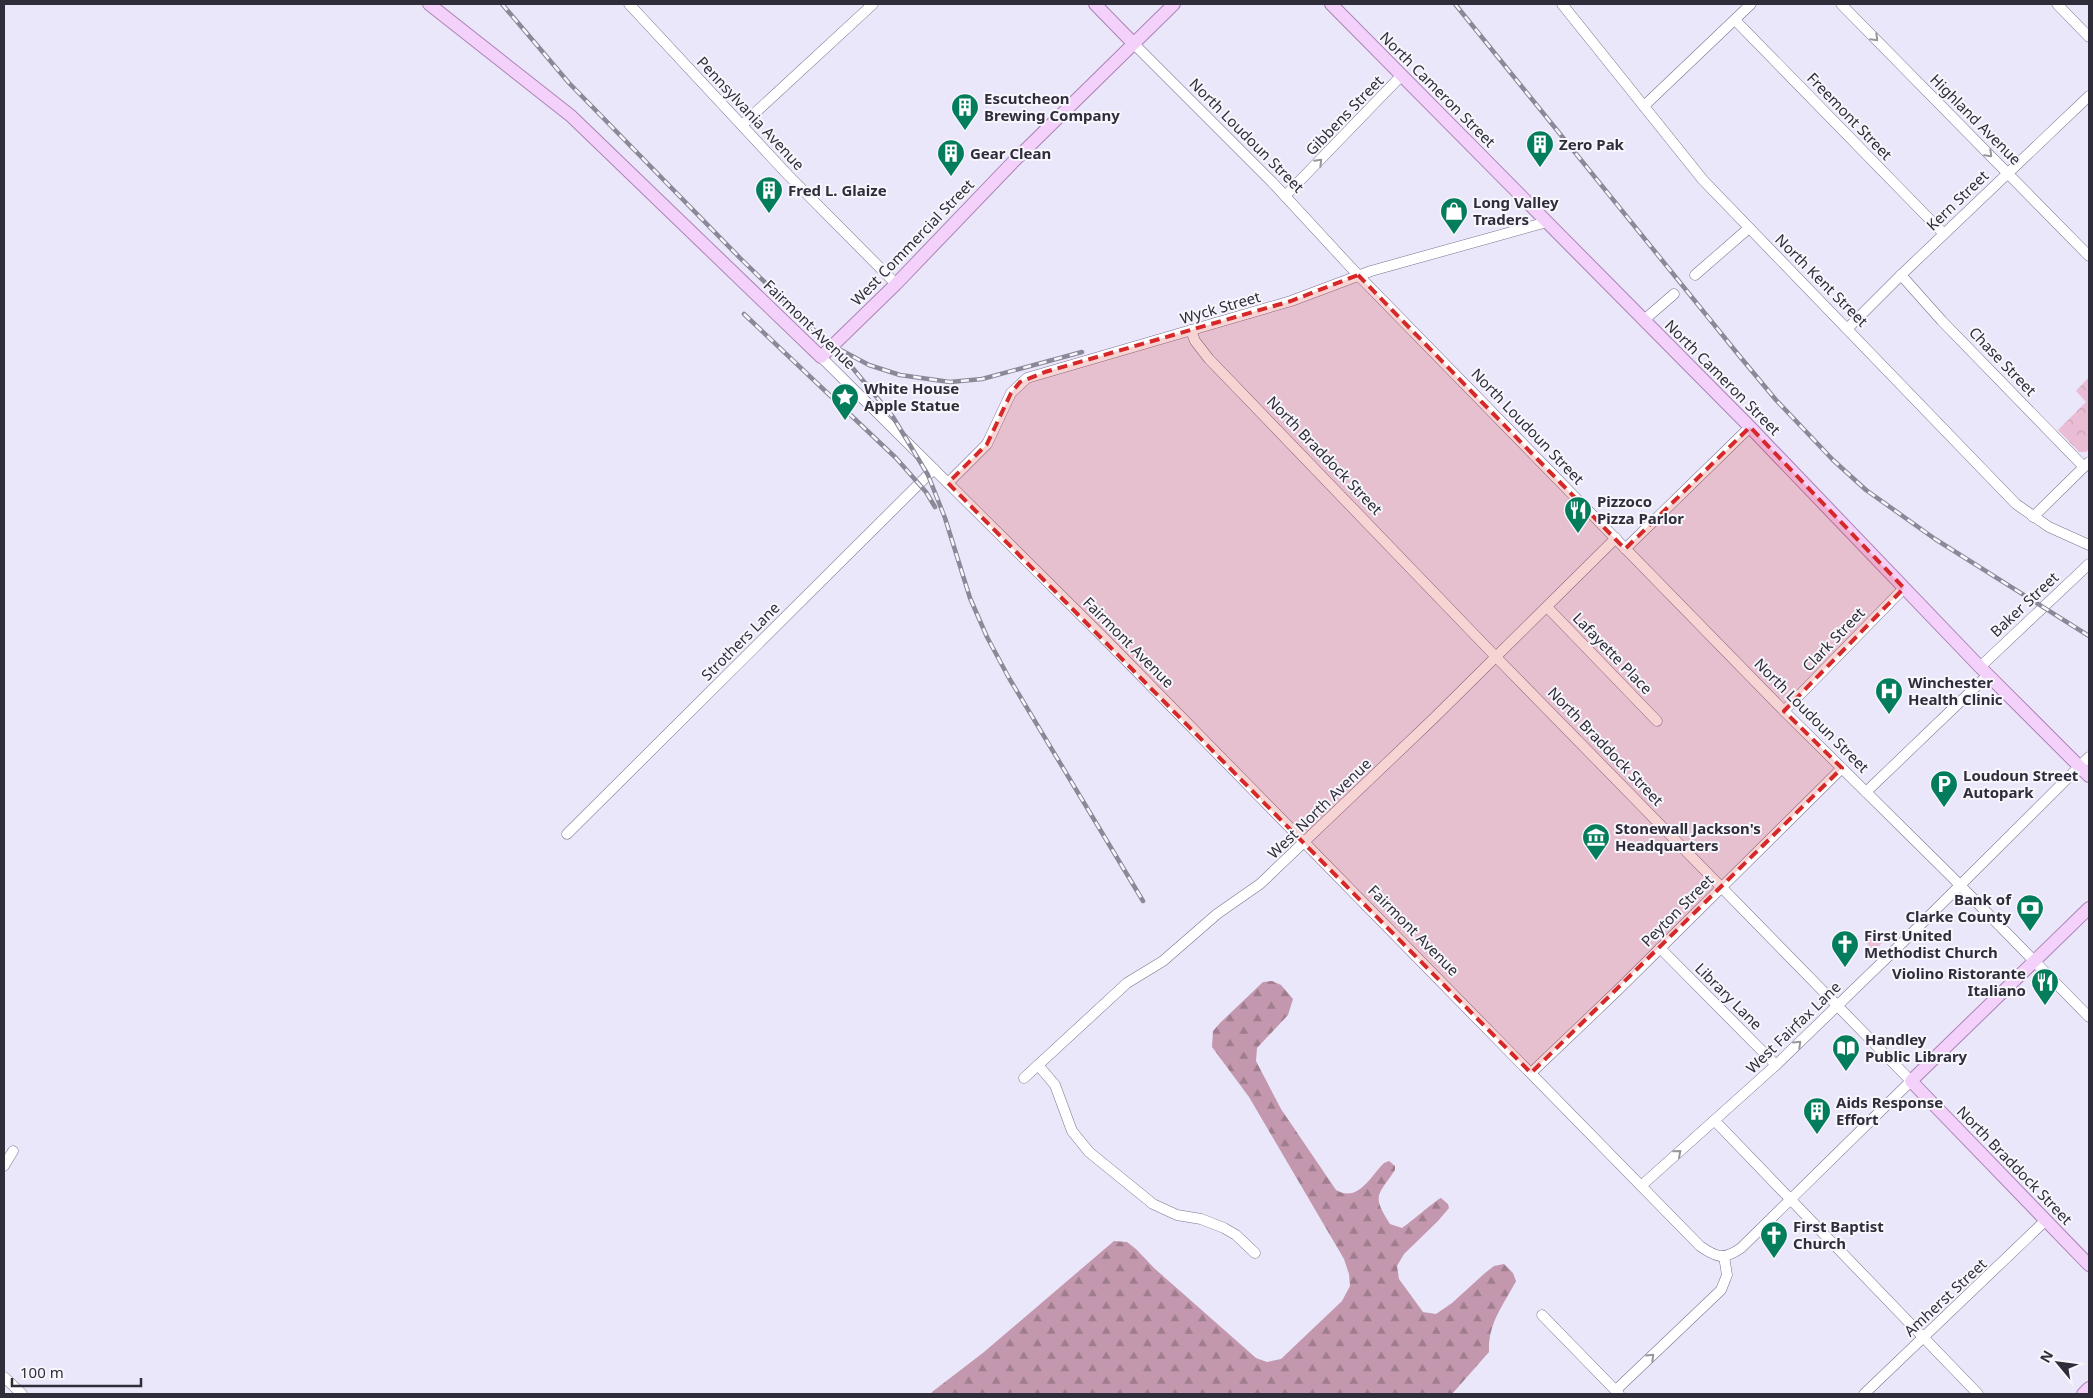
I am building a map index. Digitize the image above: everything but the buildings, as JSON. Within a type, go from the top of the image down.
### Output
[{"type":"main road","name":"Fairmont Avenue","points":[[429,4],[571,116],[821,357]]},
{"type":"main road","name":"North Loudoun Street","points":[[1095,4],[1133,43]]},
{"type":"main road","name":"West Commercial Street","points":[[821,357],[896,284],[975,200],[1174,4]]},
{"type":"main road","name":"North Cameron Street","points":[[1331,4],[1750,428],[1984,671],[2086,767]]},
{"type":"main road","points":[[1911,1081],[2089,908]]},
{"type":"main road","name":"North Braddock Street","points":[[1911,1081],[2089,1265]]},
{"type":"main road","points":[[2083,1394],[2089,1388]]},
{"type":"street","points":[[632,8],[644,4]]},
{"type":"street","points":[[742,125],[874,4]]},
{"type":"street","name":"North Kent Street","points":[[1562,4],[1685,159],[1749,228],[1848,328],[2016,504],[2048,527],[2089,545]]},
{"type":"street","points":[[1644,106],[1751,4]]},
{"type":"street","name":"Highland Avenue","points":[[1841,4],[2089,256]]},
{"type":"street","points":[[2057,4],[2089,37]]},
{"type":"street","name":"Pennsylvania Avenue","points":[[632,8],[896,284]]},
{"type":"street","name":"Freemont Street","points":[[1735,20],[1944,234]]},
{"type":"street","name":"North Loudoun Street","points":[[1133,43],[1285,196],[1358,275],[1784,711],[1960,885],[2089,1017]]},
{"type":"street","name":"Gibbens Street","points":[[1285,196],[1402,75]]},
{"type":"street","name":"Kern Street","points":[[1848,328],[2089,96]]},
{"type":"street","name":"Wyck Street","points":[[948,483],[987,444],[1011,393],[1027,378],[1291,302],[1358,275],[1547,222]]},
{"type":"street","points":[[1695,275],[1749,228]]},
{"type":"street","name":"Chase Street","points":[[1901,275],[1942,321],[2087,464]]},
{"type":"street","points":[[1644,320],[1674,294]]},
{"type":"street","name":"North Braddock Street","points":[[1191,330],[1195,341],[1209,359],[1496,657],[1911,1081]]},
{"type":"street","name":"Fairmont Avenue","points":[[821,357],[1101,635],[1700,1246],[1717,1256],[1724,1256]]},
{"type":"street","points":[[1625,549],[1750,428]]},
{"type":"street","points":[[2033,517],[2087,464]]},
{"type":"street","name":"Strothers Lane","points":[[567,834],[934,469]]},
{"type":"street","name":"West North Avenue","points":[[1024,1078],[1127,983],[1163,961],[1217,914],[1260,884],[1304,844],[1616,538]]},
{"type":"street","name":"Baker Street","points":[[1866,792],[2089,564]]},
{"type":"street","name":"Clark Street","points":[[1784,711],[1904,588]]},
{"type":"street","name":"Lafayette Place","points":[[1547,607],[1657,721]]},
{"type":"street","name":"West Fairfax Lane","points":[[1641,1186],[1776,1065],[1960,885],[2086,767]]},
{"type":"street","name":"Peyton Street","points":[[1531,1072],[1842,768]]},
{"type":"street","name":"Library Lane","points":[[1660,948],[1776,1065]]},
{"type":"street","points":[[1038,1065],[1055,1085],[1072,1131],[1089,1152],[1153,1204],[1177,1215],[1201,1219],[1224,1228],[1236,1235],[1255,1253]]},
{"type":"street","points":[[1542,1315],[1618,1392],[1721,1290],[1728,1271],[1724,1256],[1730,1255],[1741,1248],[1911,1081]]},
{"type":"street","points":[[1715,1121],[1789,1200],[1978,1394]]},
{"type":"street","points":[[4,1166],[13,1151]]},
{"type":"street","name":"Amherst Street","points":[[1864,1394],[2046,1220]]},
{"type":"street","points":[[4,1377],[22,1394]]},
{"type":"highlighted area","points":[[1358,275],[1625,549],[1750,427],[1904,588],[1784,711],[1842,768],[1531,1073],[948,483],[987,444],[1011,393],[1020,382],[1045,372],[1291,301]]},
{"type":"green space","points":[[2089,377],[2089,449],[2086,452],[2079,452],[2058,430],[2086,402],[2076,391]]},
{"type":"green space","points":[[1871,932],[1882,943],[1874,951],[1863,939]]},
{"type":"green space","points":[[1272,981],[1281,985],[1293,999],[1288,1015],[1257,1048],[1256,1061],[1281,1109],[1336,1190],[1344,1193],[1357,1191],[1363,1187],[1384,1163],[1389,1161],[1395,1166],[1395,1170],[1381,1191],[1379,1201],[1380,1207],[1390,1224],[1402,1228],[1441,1198],[1448,1204],[1449,1208],[1404,1254],[1397,1266],[1399,1279],[1423,1312],[1436,1314],[1452,1303],[1494,1266],[1504,1264],[1513,1273],[1516,1281],[1494,1323],[1489,1342],[1489,1352],[1452,1394],[931,1394],[984,1352],[1114,1241],[1127,1242],[1136,1249],[1154,1268],[1256,1358],[1267,1362],[1281,1359],[1342,1301],[1350,1286],[1349,1274],[1344,1259],[1249,1097],[1212,1047],[1213,1031],[1220,1023],[1263,982]]},
{"type":"railway","points":[[502,4],[569,83],[740,258],[851,366],[893,417],[928,475],[945,518],[970,598],[987,637],[1009,678],[1143,901]]},
{"type":"railway","points":[[1455,4],[1737,353],[1776,400],[1833,460],[1866,490],[1935,539],[2089,636]]},
{"type":"railway","points":[[744,314],[896,458],[926,492],[935,507]]},
{"type":"railway","points":[[839,349],[869,365],[900,375],[950,382],[982,379],[1082,352]]},
{"type":"place","name":"Escutcheon Brewing Company","points":[[965,131]]},
{"type":"place","name":"Zero Pak","points":[[1540,168]]},
{"type":"place","name":"Gear Clean","points":[[951,177]]},
{"type":"place","name":"Fred L. Glaize","points":[[769,214]]},
{"type":"place","name":"Long Valley Traders","points":[[1454,235]]},
{"type":"place","name":"White House Apple Statue","points":[[845,421]]},
{"type":"place","name":"Pizzoco Pizza Parlor","points":[[1578,534]]},
{"type":"place","name":"Winchester Health Clinic","points":[[1889,715]]},
{"type":"place","name":"Loudoun Street Autopark","points":[[1944,808]]},
{"type":"place","name":"Stonewall Jackson's Headquarters","points":[[1596,861]]},
{"type":"place","name":"Bank of Clarke County","points":[[2030,932]]},
{"type":"place","name":"First United Methodist Church","points":[[1845,968]]},
{"type":"place","name":"Violino Ristorante Italiano","points":[[2045,1006]]},
{"type":"place","name":"Handley Public Library","points":[[1846,1072]]},
{"type":"place","name":"Aids Response Effort","points":[[1817,1135]]},
{"type":"place","name":"First Baptist Church","points":[[1774,1259]]}]
